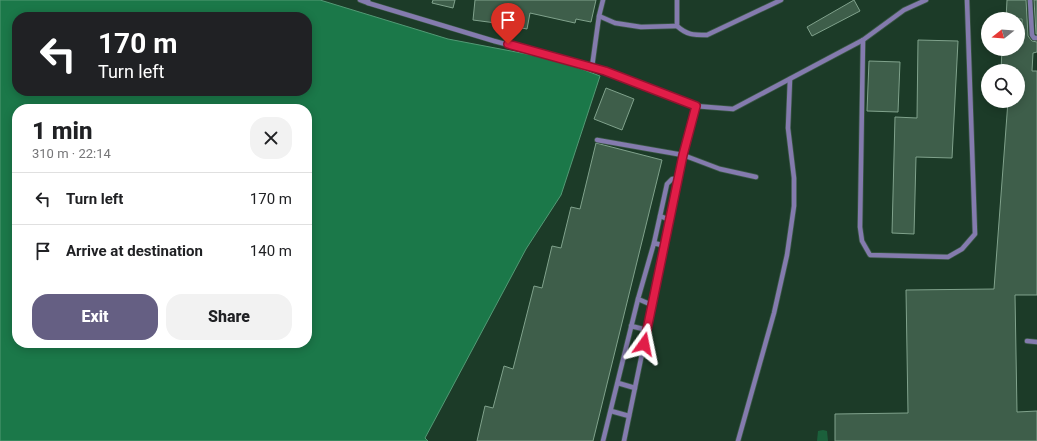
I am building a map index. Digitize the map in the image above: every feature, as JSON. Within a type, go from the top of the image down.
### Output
[{"type":"lane","points":[[360,0],[368,1],[494,41],[605,71],[696,106],[733,109],[863,40],[904,10],[926,0]]},
{"type":"lane","points":[[592,67],[599,16],[603,0]]},
{"type":"lane","points":[[677,0],[677,26]]},
{"type":"lane","points":[[599,16],[614,24],[641,27],[677,26],[685,33],[707,35],[781,0]]},
{"type":"lane","points":[[863,40],[860,227],[862,241],[870,255],[948,257],[962,249],[975,234],[967,0]]},
{"type":"lane","points":[[1030,0],[1032,35],[1034,38],[1037,38]]},
{"type":"lane","points":[[738,441],[774,312],[787,255],[794,206],[794,178],[788,128],[790,79]]},
{"type":"lane","points":[[624,441],[683,155],[696,106]]},
{"type":"lane","points":[[597,140],[683,155],[720,169],[756,177]]},
{"type":"lane","points":[[603,441],[631,326],[654,243],[667,184],[672,179],[678,179]]},
{"type":"lane","points":[[660,216],[670,220]]},
{"type":"lane","points":[[654,243],[664,246]]},
{"type":"lane","points":[[638,299],[652,305]]},
{"type":"lane","points":[[631,326],[647,330]]},
{"type":"lane","points":[[1027,341],[1037,342]]},
{"type":"lane","points":[[618,383],[635,388]]},
{"type":"lane","points":[[611,411],[629,416]]},
{"type":"shaded area","points":[[0,0],[320,0],[448,39],[558,60],[600,76],[561,195],[526,249],[425,438],[428,441],[0,441]]},
{"type":"shaded area","points":[[818,431],[827,431],[828,441],[817,441]]},
{"type":"building","points":[[433,0],[455,0],[453,8],[432,3]]},
{"type":"building","points":[[475,0],[596,0],[591,22],[576,19],[575,23],[530,13],[527,29],[473,20]]},
{"type":"building","points":[[854,0],[860,11],[812,36],[807,27]]},
{"type":"building","points":[[1007,0],[1026,0],[1028,36],[1032,41],[1037,42],[1037,52],[1033,53],[1032,71],[1037,71],[1037,295],[1015,295],[1017,412],[1037,411],[1037,441],[835,441],[835,414],[908,413],[906,290],[994,289],[1007,108],[1025,108],[1025,64],[1001,64],[1002,56],[1025,56],[1025,12],[1006,12]]},
{"type":"building","points":[[1034,0],[1037,0],[1037,34],[1036,34]]},
{"type":"building","points":[[918,40],[958,41],[952,158],[916,157],[914,234],[892,233],[895,117],[917,118]]},
{"type":"building","points":[[869,61],[900,62],[898,112],[867,111]]},
{"type":"building","points":[[606,88],[634,99],[622,130],[594,119]]},
{"type":"building","points":[[596,143],[662,160],[593,441],[477,441],[485,406],[493,408],[504,366],[513,369],[534,286],[542,288],[552,246],[561,248],[571,207],[580,209]]},
{"type":"route","points":[[508,44],[605,71],[696,106],[683,155],[644,344]]}]
